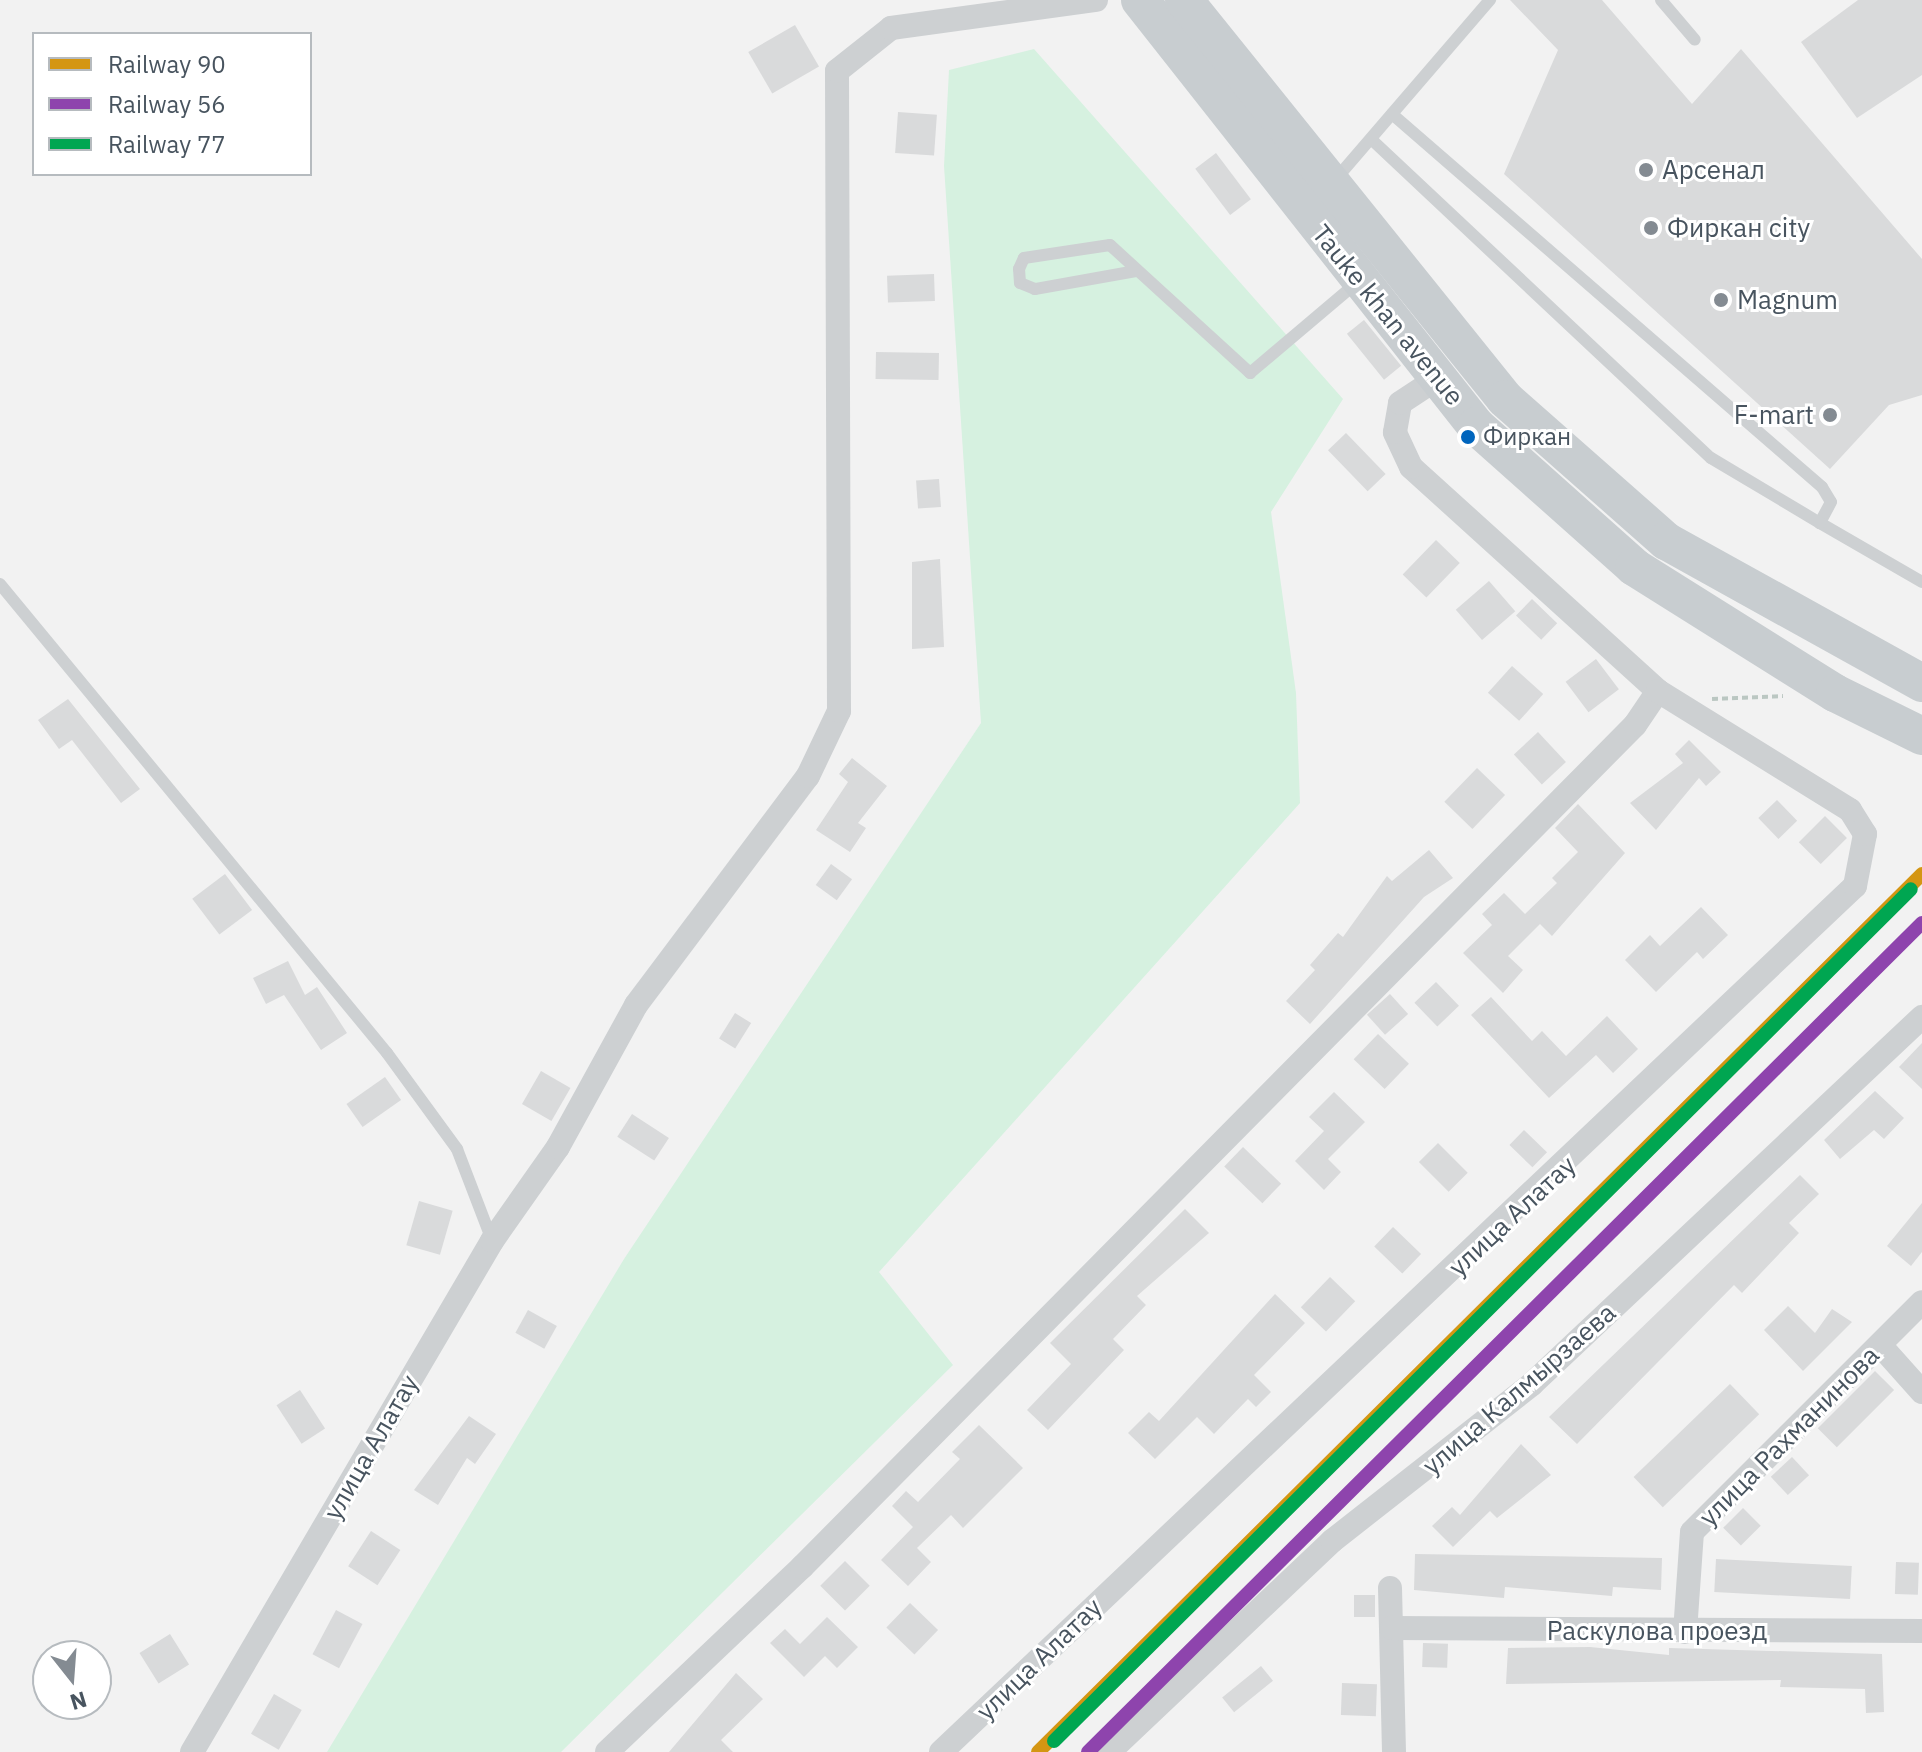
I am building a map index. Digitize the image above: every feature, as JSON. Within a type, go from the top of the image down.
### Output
[{"type":"main road","name":"Tauke khan avenue","points":[[1140,0],[1316,199],[1505,399],[1666,541],[1922,683]]},
{"type":"main road","name":"Tauke khan avenue","points":[[1184,0],[1316,199],[1360,280],[1476,426],[1634,567],[1835,693],[1922,736]]},
{"type":"street","name":"улица Алатау","points":[[192,1752],[492,1241],[558,1147],[636,1005],[808,776],[839,711],[837,71],[891,28],[1096,0]]},
{"type":"street","name":"улица Алатау","points":[[941,1752],[1855,886],[1865,834],[1850,810],[1658,691],[1599,632],[1411,467],[1395,432],[1400,403],[1438,378]]},
{"type":"street","points":[[607,1752],[802,1567],[1635,725],[1658,691]]},
{"type":"street","name":"улица Калмырзаева","points":[[1109,1752],[1332,1541],[1532,1384],[1922,1017]]},
{"type":"street","name":"улица Рахманинова","points":[[1685,1632],[1692,1532],[1922,1302]]},
{"type":"street","points":[[1880,1345],[1922,1392]]},
{"type":"street","points":[[1390,1588],[1394,1752]]},
{"type":"street","name":"Раскулова проезд","points":[[1392,1628],[1922,1631]]},
{"type":"lane","points":[[1316,199],[1490,0]]},
{"type":"lane","points":[[1661,0],[1695,40]]},
{"type":"lane","points":[[1392,114],[1822,487],[1831,502],[1820,523]]},
{"type":"lane","points":[[1371,139],[1699,447],[1922,582]]},
{"type":"lane","points":[[1136,271],[1035,289],[1020,283],[1019,269],[1024,258],[1110,245],[1250,373],[1360,280]]},
{"type":"lane","points":[[0,584],[387,1053],[457,1149],[492,1241]]},
{"type":"path","points":[[1696,699],[1792,695]]},
{"type":"green space","points":[[1034,49],[1343,399],[1271,512],[1296,693],[1300,803],[879,1272],[953,1365],[561,1752],[327,1752],[624,1259],[981,723],[944,166],[949,70]]},
{"type":"building","points":[[1510,0],[1602,0],[1692,104],[1741,49],[1922,259],[1922,395],[1889,405],[1830,469],[1504,174],[1558,50]]},
{"type":"building","points":[[1858,0],[1922,0],[1922,75],[1857,118],[1801,42]]},
{"type":"building","points":[[795,25],[819,67],[772,94],[748,52]]},
{"type":"building","points":[[898,112],[937,115],[934,156],[895,153]]},
{"type":"building","points":[[1216,153],[1251,199],[1230,215],[1195,169]]},
{"type":"building","points":[[934,274],[935,301],[888,303],[887,276]]},
{"type":"building","points":[[1364,320],[1401,366],[1384,380],[1347,334]]},
{"type":"building","points":[[876,352],[939,353],[939,380],[876,379]]},
{"type":"building","points":[[1346,433],[1386,474],[1368,491],[1328,450]]},
{"type":"building","points":[[939,479],[941,507],[918,509],[916,481]]},
{"type":"building","points":[[1436,540],[1460,563],[1426,597],[1403,575]]},
{"type":"building","points":[[940,559],[944,647],[912,649],[912,562]]},
{"type":"building","points":[[1489,581],[1515,611],[1482,640],[1456,610]]},
{"type":"building","points":[[1532,599],[1557,623],[1541,640],[1516,616]]},
{"type":"building","points":[[1596,659],[1619,689],[1589,712],[1566,682]]},
{"type":"building","points":[[1512,666],[1543,694],[1519,721],[1488,693]]},
{"type":"building","points":[[68,699],[140,789],[121,803],[72,740],[59,749],[38,720]]},
{"type":"building","points":[[1538,732],[1566,762],[1542,784],[1514,755]]},
{"type":"building","points":[[1689,740],[1721,772],[1706,786],[1699,778],[1656,830],[1630,803],[1683,763],[1675,754]]},
{"type":"building","points":[[852,758],[887,786],[858,823],[866,828],[850,852],[816,830],[848,782],[839,774]]},
{"type":"building","points":[[1477,768],[1505,795],[1472,829],[1444,802]]},
{"type":"building","points":[[1777,800],[1797,821],[1778,839],[1758,818]]},
{"type":"building","points":[[1578,804],[1625,853],[1552,936],[1540,924],[1508,956],[1523,970],[1503,993],[1463,953],[1492,925],[1482,914],[1504,893],[1525,914],[1557,883],[1552,878],[1578,852],[1555,828]]},
{"type":"building","points":[[1825,816],[1847,838],[1821,864],[1799,842]]},
{"type":"building","points":[[1429,850],[1453,878],[1424,897],[1310,1024],[1286,1001],[1315,970],[1310,965],[1338,933],[1343,937],[1387,876],[1392,881]]},
{"type":"building","points":[[831,864],[852,879],[837,900],[816,885]]},
{"type":"building","points":[[225,874],[252,910],[219,935],[192,899]]},
{"type":"building","points":[[1701,907],[1728,935],[1703,959],[1697,952],[1656,992],[1625,960],[1650,935],[1660,946]]},
{"type":"building","points":[[288,961],[305,995],[317,987],[347,1033],[321,1050],[284,995],[266,1004],[253,978]]},
{"type":"building","points":[[1436,982],[1459,1006],[1437,1027],[1414,1003]]},
{"type":"building","points":[[1390,994],[1408,1014],[1385,1035],[1367,1015]]},
{"type":"building","points":[[1491,997],[1532,1041],[1542,1031],[1566,1056],[1607,1016],[1638,1049],[1613,1073],[1596,1055],[1549,1098],[1471,1015]]},
{"type":"building","points":[[735,1013],[751,1023],[735,1049],[719,1038]]},
{"type":"building","points":[[1378,1034],[1409,1064],[1385,1089],[1354,1059]]},
{"type":"building","points":[[1922,1043],[1922,1089],[1899,1067]]},
{"type":"building","points":[[541,1071],[570,1088],[551,1121],[522,1104]]},
{"type":"building","points":[[385,1077],[401,1100],[363,1127],[346,1104]]},
{"type":"building","points":[[1875,1091],[1904,1118],[1884,1139],[1874,1130],[1840,1159],[1824,1140]]},
{"type":"building","points":[[1334,1092],[1365,1122],[1328,1159],[1341,1172],[1324,1190],[1295,1161],[1324,1131],[1309,1117]]},
{"type":"building","points":[[632,1114],[669,1138],[654,1161],[617,1137]]},
{"type":"building","points":[[1524,1130],[1547,1152],[1532,1167],[1509,1145]]},
{"type":"building","points":[[1438,1143],[1468,1173],[1449,1192],[1419,1162]]},
{"type":"building","points":[[1243,1147],[1281,1184],[1262,1203],[1224,1166]]},
{"type":"building","points":[[1800,1175],[1819,1194],[1789,1223],[1799,1233],[1742,1293],[1734,1285],[1577,1444],[1549,1417]]},
{"type":"building","points":[[419,1201],[453,1211],[440,1255],[406,1245]]},
{"type":"building","points":[[1922,1203],[1922,1252],[1911,1266],[1887,1246]]},
{"type":"building","points":[[1185,1209],[1209,1233],[1137,1296],[1146,1305],[1113,1339],[1124,1350],[1048,1430],[1027,1410],[1071,1364],[1050,1343]]},
{"type":"building","points":[[1393,1227],[1421,1254],[1402,1274],[1374,1246]]},
{"type":"building","points":[[1330,1277],[1355,1301],[1326,1332],[1301,1307]]},
{"type":"building","points":[[1275,1294],[1305,1323],[1254,1375],[1271,1392],[1256,1407],[1248,1399],[1214,1434],[1197,1417],[1155,1459],[1128,1433],[1149,1412],[1159,1421]]},
{"type":"building","points":[[1788,1306],[1815,1333],[1832,1309],[1852,1322],[1803,1371],[1764,1330]]},
{"type":"building","points":[[528,1310],[557,1326],[544,1349],[515,1333]]},
{"type":"building","points":[[1875,1371],[1894,1390],[1837,1447],[1818,1428]]},
{"type":"building","points":[[1730,1384],[1759,1414],[1663,1507],[1634,1477]]},
{"type":"building","points":[[300,1390],[325,1429],[302,1444],[277,1405]]},
{"type":"building","points":[[469,1416],[496,1434],[475,1464],[467,1458],[438,1505],[414,1490]]},
{"type":"building","points":[[979,1425],[1023,1468],[963,1528],[951,1515],[917,1548],[931,1562],[908,1586],[881,1560],[913,1527],[892,1506],[906,1491],[918,1502],[960,1459],[952,1452]]},
{"type":"building","points":[[1521,1444],[1551,1475],[1497,1518],[1490,1511],[1453,1547],[1432,1526],[1452,1507],[1460,1515]]},
{"type":"building","points":[[1792,1457],[1809,1475],[1788,1495],[1771,1477]]},
{"type":"building","points":[[1743,1508],[1761,1526],[1741,1545],[1723,1528]]},
{"type":"building","points":[[371,1531],[400,1550],[377,1585],[348,1566]]},
{"type":"building","points":[[1415,1554],[1662,1558],[1661,1590],[1613,1587],[1612,1596],[1505,1587],[1504,1598],[1414,1590]]},
{"type":"building","points":[[1716,1559],[1852,1566],[1850,1599],[1714,1592]]},
{"type":"building","points":[[845,1561],[870,1586],[845,1610],[820,1586]]},
{"type":"building","points":[[1896,1562],[1919,1563],[1918,1595],[1895,1594]]},
{"type":"building","points":[[1354,1595],[1375,1595],[1375,1617],[1354,1617]]},
{"type":"building","points":[[910,1603],[938,1630],[914,1655],[886,1627]]},
{"type":"building","points":[[336,1610],[362,1624],[339,1668],[313,1654]]},
{"type":"building","points":[[827,1617],[858,1647],[837,1668],[825,1656],[804,1677],[770,1643],[785,1629],[800,1644]]},
{"type":"building","points":[[170,1634],[189,1665],[159,1684],[139,1653]]},
{"type":"building","points":[[1423,1643],[1448,1644],[1447,1668],[1422,1667]]},
{"type":"building","points":[[1590,1647],[1669,1655],[1669,1648],[1882,1654],[1884,1712],[1866,1713],[1865,1689],[1780,1687],[1781,1680],[1506,1684],[1508,1648]]},
{"type":"building","points":[[1261,1666],[1273,1681],[1234,1712],[1222,1697]]},
{"type":"building","points":[[736,1673],[763,1699],[721,1740],[733,1752],[669,1752]]},
{"type":"building","points":[[1342,1683],[1377,1684],[1376,1716],[1341,1715]]},
{"type":"building","points":[[274,1694],[302,1710],[279,1750],[251,1734]]},
{"type":"rail line","name":"90","points":[[1038,1752],[1922,874]]},
{"type":"rail line","name":"77","points":[[1054,1741],[1911,889]]},
{"type":"rail line","name":"56","points":[[1088,1752],[1922,923]]},
{"type":"place","name":"Арсенал","points":[[1646,170]]},
{"type":"place","name":"Фиркан city","points":[[1651,228]]},
{"type":"place","name":"Magnum","points":[[1721,300]]},
{"type":"place","name":"F-mart","points":[[1830,415]]},
{"type":"place","name":"Фиркан","points":[[1468,437]]}]
